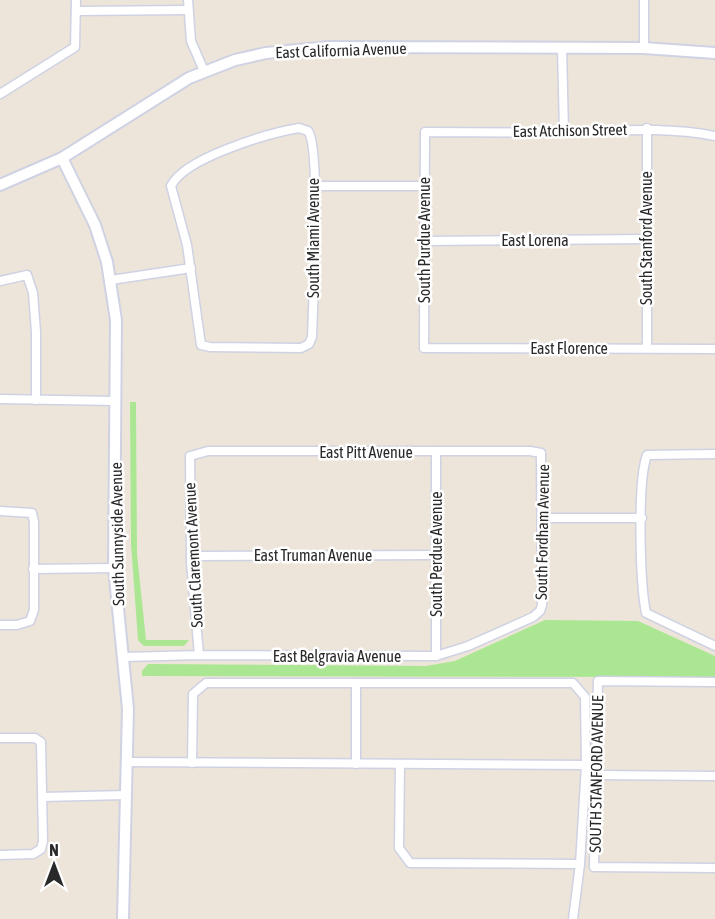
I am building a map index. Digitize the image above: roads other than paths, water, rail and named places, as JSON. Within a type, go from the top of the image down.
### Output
[{"type":"street","points":[[0,94],[75,47],[76,0]]},
{"type":"street","points":[[188,0],[191,40],[204,71]]},
{"type":"street","points":[[644,0],[644,48]]},
{"type":"street","points":[[76,11],[188,10]]},
{"type":"street","points":[[562,48],[564,132]]},
{"type":"street","name":"East California Avenue","points":[[0,185],[62,158],[172,86],[235,60],[297,49],[644,48],[715,53]]},
{"type":"street","name":"South Miami Avenue","points":[[299,128],[308,131],[312,140],[315,186],[312,337],[309,344],[301,348],[201,345],[191,268],[171,186],[177,177],[245,141],[299,128]]},
{"type":"street","name":"East Atchison Street","points":[[425,132],[564,132],[647,128],[679,129],[715,136]]},
{"type":"street","name":"South Stanford Avenue","points":[[647,128],[645,239],[647,348]]},
{"type":"street","name":"South Purdue Avenue","points":[[424,348],[425,132]]},
{"type":"street","name":"South Sunnyside Avenue","points":[[62,158],[95,225],[111,280],[116,320],[114,568],[128,709],[123,919]]},
{"type":"street","points":[[315,186],[424,186]]},
{"type":"street","name":"East Lorena","points":[[424,241],[645,239]]},
{"type":"street","points":[[111,280],[191,268]]},
{"type":"street","points":[[0,281],[27,275],[33,293],[36,332],[36,399]]},
{"type":"street","name":"East Florence","points":[[424,348],[715,348]]},
{"type":"street","points":[[0,399],[115,400]]},
{"type":"street","name":"East Pitt Avenue","points":[[190,456],[208,451],[541,453]]},
{"type":"street","name":"South Perdue Avenue","points":[[436,452],[436,656]]},
{"type":"street","name":"South Fordham Avenue","points":[[540,611],[541,453]]},
{"type":"street","points":[[715,454],[647,455],[642,467],[646,613],[715,646]]},
{"type":"street","name":"South Claremont Avenue","points":[[190,456],[191,556],[199,655]]},
{"type":"street","points":[[0,511],[32,513],[34,610],[30,621],[17,625],[0,625]]},
{"type":"street","points":[[542,518],[642,518]]},
{"type":"street","name":"East Truman Avenue","points":[[191,556],[436,555]]},
{"type":"street","points":[[33,569],[114,568]]},
{"type":"street","name":"East Belgravia Avenue","points":[[124,657],[436,656],[468,646],[540,611]]},
{"type":"street","name":"SOUTH STANFORD AVENUE","points":[[715,682],[598,681],[594,867],[715,868]]},
{"type":"street","points":[[192,763],[193,694],[206,683],[573,683],[585,697],[585,765],[580,864],[573,919]]},
{"type":"street","points":[[356,683],[356,764]]},
{"type":"street","points":[[0,738],[35,738],[41,742],[44,841],[41,849],[33,854],[0,855]]},
{"type":"street","points":[[127,762],[585,765]]},
{"type":"street","points":[[400,764],[399,848],[410,863],[580,864]]},
{"type":"street","points":[[596,775],[715,776]]},
{"type":"street","points":[[43,797],[126,795]]}]
